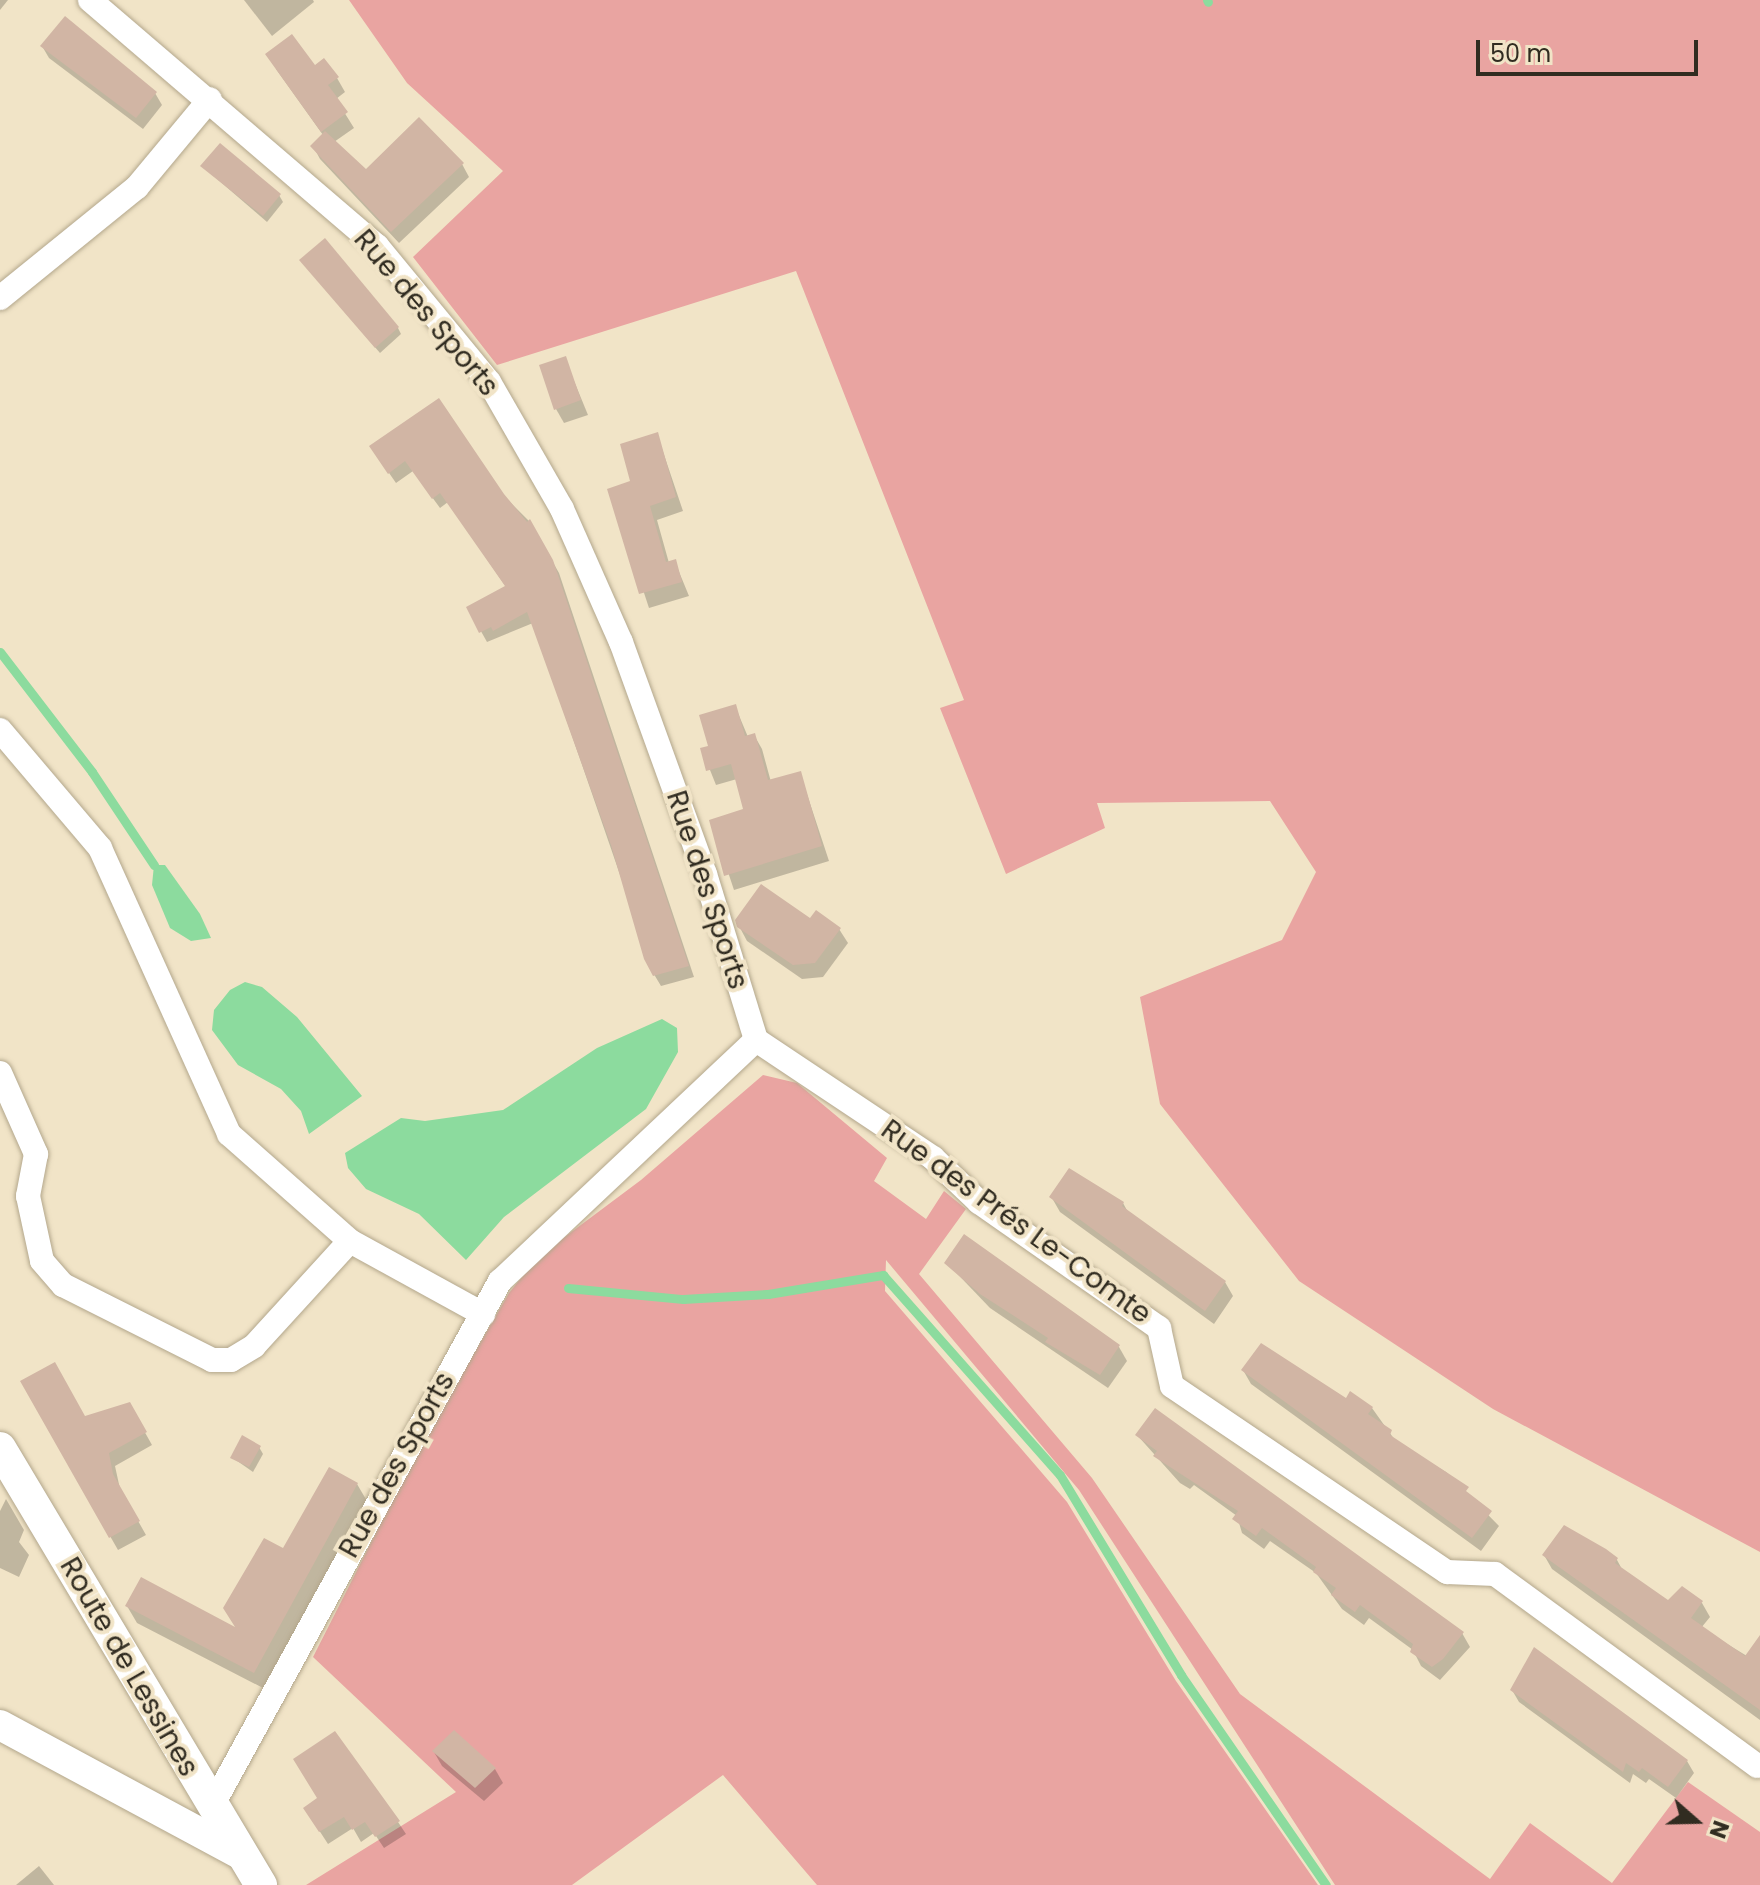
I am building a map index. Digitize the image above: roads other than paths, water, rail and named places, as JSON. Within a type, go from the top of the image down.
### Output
[{"type":"main road","name":"Route de Lessines","points":[[0,1448],[211,1808],[261,1885]]},
{"type":"street","name":"Rue des Sports","points":[[90,0],[210,99],[377,246],[489,382],[562,509],[621,642],[705,874],[756,1040],[500,1281],[383,1487],[211,1808]]},
{"type":"street","points":[[0,298],[137,187],[210,99]]},
{"type":"street","points":[[0,730],[100,848],[229,1134],[350,1241],[483,1314]]},
{"type":"street","name":"Rue des Prés Le-Comte","points":[[756,1040],[933,1158],[979,1202],[1159,1328],[1172,1386],[1447,1572],[1495,1574],[1757,1766]]},
{"type":"street","points":[[0,1073],[36,1154],[28,1196],[42,1261],[63,1285],[212,1360],[231,1360],[254,1346],[350,1241]]},
{"type":"street","points":[[0,1725],[243,1856]]},
{"type":"waterway","points":[[0,652],[92,772],[154,865]]},
{"type":"waterway","points":[[568,1288],[683,1299],[768,1294],[883,1275],[1060,1475],[1181,1675],[1326,1885]]}]
